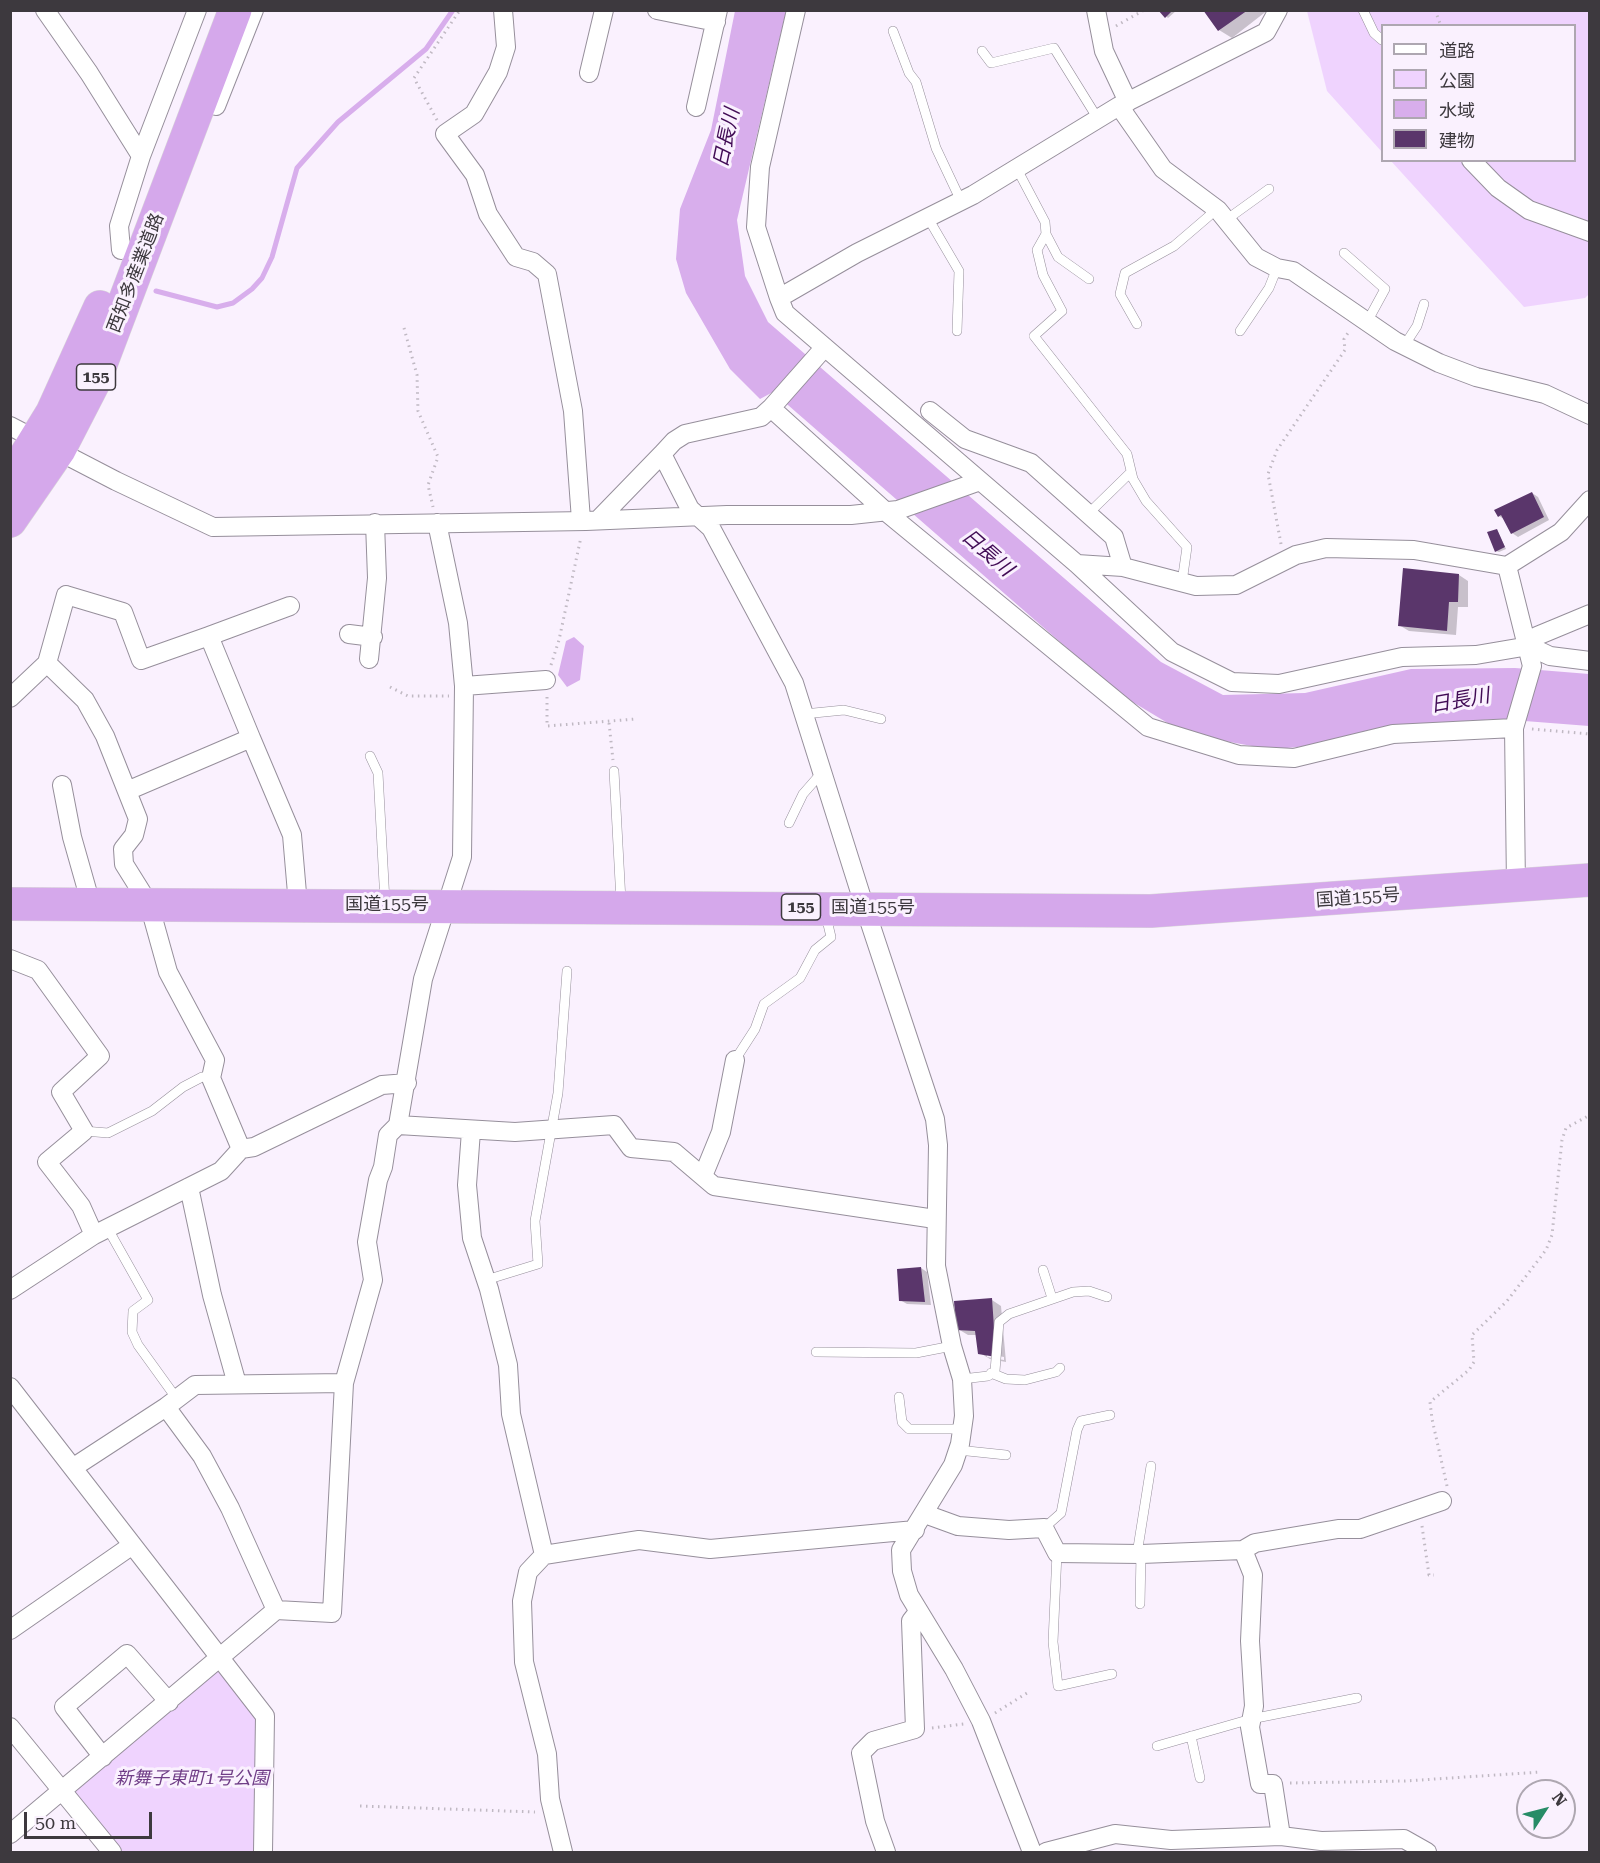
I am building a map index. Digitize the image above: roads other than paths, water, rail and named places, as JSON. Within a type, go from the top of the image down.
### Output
[{"type":"highway","name":"西知多産業道路","points":[[147,214],[212,10]]},
{"type":"highway","name":"西知多産業道路","points":[[10,481],[36,439],[95,319],[132,254],[235,10]]},
{"type":"highway","name":"西知多産業道路","points":[[10,521],[36,439]]},
{"type":"highway","name":"国道155号","points":[[10,904],[1151,911],[1590,880]]},
{"type":"street","points":[[45,10],[89,73],[141,156]]},
{"type":"street","points":[[197,10],[141,156],[119,226],[132,254],[155,250],[165,235],[254,10]]},
{"type":"street","points":[[503,10],[506,47],[498,72],[474,114],[445,134],[475,175],[488,214],[516,257],[533,262],[547,274],[573,411],[588,520]]},
{"type":"street","points":[[589,73],[604,10]]},
{"type":"street","points":[[657,10],[717,16],[696,107]]},
{"type":"street","points":[[796,10],[760,167],[756,227],[785,313],[821,351],[1077,564],[1172,652],[1232,682],[1280,684],[1402,657],[1476,655],[1529,646],[1550,656],[1590,661]]},
{"type":"street","points":[[1096,10],[1099,35],[1124,104],[1163,169],[1220,214],[1256,257],[1277,268],[1293,271],[1404,346],[1476,376],[1545,394],[1590,415]]},
{"type":"street","points":[[779,298],[857,253],[961,201],[1124,104],[1266,32],[1278,10]]},
{"type":"street","points":[[1473,162],[1498,188],[1529,210],[1590,232]]},
{"type":"street","points":[[588,520],[674,441],[685,434],[760,417],[771,408],[821,351]]},
{"type":"street","points":[[771,408],[1148,727],[1239,755],[1294,758],[1393,734],[1514,728]]},
{"type":"street","points":[[930,411],[965,438],[1031,463],[1114,537],[1123,567]]},
{"type":"street","points":[[36,439],[116,482],[213,527],[851,515],[892,510],[978,483]]},
{"type":"street","points":[[662,454],[690,509],[711,528],[794,683],[935,1119],[938,1145],[936,1266],[952,1346],[963,1379],[962,1429],[958,1450],[925,1514],[901,1550],[902,1571],[909,1595],[954,1669],[981,1721],[1032,1852]]},
{"type":"street","points":[[1077,564],[1123,567],[1196,586],[1236,585],[1291,558],[1326,548],[1414,550],[1507,566],[1561,532],[1590,500]]},
{"type":"street","points":[[369,659],[373,637],[377,578],[375,523]]},
{"type":"street","points":[[10,1834],[276,1611],[332,1613],[344,1383],[373,1280],[367,1242],[388,1135],[398,1125],[407,1083],[423,979],[462,857],[464,691],[458,623],[436,523]]},
{"type":"street","points":[[1507,566],[1518,617],[1529,646],[1532,666],[1514,728],[1516,886]]},
{"type":"street","points":[[10,698],[47,663],[66,596],[123,612],[141,660],[290,606]]},
{"type":"street","points":[[1529,646],[1537,636],[1590,614]]},
{"type":"street","points":[[349,634],[373,637]]},
{"type":"street","points":[[209,636],[292,835],[298,905]]},
{"type":"street","points":[[47,663],[85,700],[105,736],[127,791],[138,819],[134,835],[123,849],[124,864],[149,904],[168,972],[215,1060],[211,1078],[241,1149]]},
{"type":"street","points":[[464,691],[546,680]]},
{"type":"street","points":[[127,791],[251,738]]},
{"type":"street","points":[[62,785],[72,837],[91,904]]},
{"type":"street","points":[[10,959],[38,970],[100,1056],[61,1092],[84,1131],[47,1162],[101,1232]]},
{"type":"street","points":[[703,1176],[721,1132],[735,1060]]},
{"type":"street","points":[[10,1290],[101,1232],[221,1171],[241,1149],[254,1146],[382,1085],[407,1083]]},
{"type":"street","points":[[398,1125],[471,1131],[551,1131],[614,1125],[631,1148],[674,1152],[714,1186],[935,1219]]},
{"type":"street","points":[[471,1131],[467,1185],[471,1228],[508,1365],[511,1414],[544,1555]]},
{"type":"street","points":[[189,1187],[212,1295],[237,1384]]},
{"type":"street","points":[[74,1467],[195,1385],[344,1383]]},
{"type":"street","points":[[10,1387],[265,1716],[263,1852]]},
{"type":"street","points":[[171,1403],[230,1508],[276,1611]]},
{"type":"street","points":[[925,1514],[958,1526],[1009,1530],[1044,1528],[1057,1553],[1139,1554],[1243,1550],[1255,1543],[1338,1529],[1360,1529],[1442,1501]]},
{"type":"street","points":[[563,1852],[553,1811],[547,1754],[524,1662],[522,1601],[528,1572],[544,1555],[639,1540],[710,1549],[915,1530]]},
{"type":"street","points":[[10,1630],[131,1546]]},
{"type":"street","points":[[1243,1550],[1252,1575],[1250,1641],[1254,1707],[1250,1727],[1260,1784],[1273,1784],[1281,1836]]},
{"type":"street","points":[[886,1852],[875,1821],[861,1753],[873,1741],[915,1729],[911,1621],[918,1612]]},
{"type":"street","points":[[103,1757],[64,1707],[82,1691],[127,1654],[169,1702]]},
{"type":"street","points":[[10,1727],[112,1852]]},
{"type":"street","points":[[1046,1852],[1114,1834],[1171,1840],[1281,1836],[1321,1841],[1404,1839],[1427,1852]]},
{"type":"lane","points":[[1363,10],[1374,33],[1381,38]]},
{"type":"lane","points":[[893,31],[909,73],[916,82],[936,148],[961,201]]},
{"type":"lane","points":[[982,51],[991,63],[1054,48],[1098,119]]},
{"type":"lane","points":[[1017,169],[1040,212],[1046,234],[1058,256],[1089,279]]},
{"type":"lane","points":[[1137,324],[1120,294],[1125,273],[1174,246],[1209,216],[1220,214],[1269,189]]},
{"type":"lane","points":[[928,219],[959,271],[957,331]]},
{"type":"lane","points":[[1046,234],[1037,250],[1044,274],[1062,311],[1034,336],[1127,454],[1131,472],[1146,501],[1187,547],[1182,582]]},
{"type":"lane","points":[[1344,253],[1385,289],[1363,319]]},
{"type":"lane","points":[[1240,331],[1269,288],[1277,268]]},
{"type":"lane","points":[[1404,346],[1417,326],[1424,304]]},
{"type":"lane","points":[[1088,514],[1131,472]]},
{"type":"lane","points":[[804,714],[844,710],[881,719]]},
{"type":"lane","points":[[370,756],[378,773],[384,905]]},
{"type":"lane","points":[[614,771],[622,906]]},
{"type":"lane","points":[[789,822],[803,794],[817,778],[824,776]]},
{"type":"lane","points":[[735,1060],[755,1029],[764,1004],[800,978],[815,950],[831,937],[826,922],[826,908]]},
{"type":"lane","points":[[486,1280],[538,1264],[535,1221],[559,1082],[567,971]]},
{"type":"lane","points":[[84,1131],[108,1133],[152,1111],[183,1087],[202,1077],[211,1078]]},
{"type":"lane","points":[[101,1232],[148,1300],[133,1311],[132,1332],[171,1403]]},
{"type":"lane","points":[[1042,1270],[1052,1298]]},
{"type":"lane","points":[[963,1379],[995,1371],[999,1323],[1009,1314],[1052,1298],[1082,1291],[1107,1297]]},
{"type":"lane","points":[[816,1352],[916,1353],[952,1346]]},
{"type":"lane","points":[[991,1373],[1006,1379],[1025,1380],[1056,1372],[1060,1368]]},
{"type":"lane","points":[[899,1398],[902,1422],[909,1430],[962,1429]]},
{"type":"lane","points":[[1044,1528],[1061,1514],[1077,1430],[1081,1421],[1110,1415]]},
{"type":"lane","points":[[958,1450],[1006,1455]]},
{"type":"lane","points":[[1140,1604],[1139,1554],[1151,1466]]},
{"type":"lane","points":[[1057,1553],[1053,1642],[1058,1686],[1112,1674]]},
{"type":"lane","points":[[1157,1746],[1251,1719],[1357,1698]]},
{"type":"lane","points":[[1191,1736],[1200,1778]]},
{"type":"water","name":"日長川","points":[[735,11],[786,11],[737,220],[745,276],[768,322],[1161,662],[1223,695],[1305,693],[1411,669],[1515,668],[1589,674],[1589,726],[1499,719],[1403,725],[1318,745],[1287,748],[1263,748],[1186,734],[1121,695],[773,392],[760,399],[730,369],[686,293],[676,259],[680,209],[711,130]]},
{"type":"water","points":[[574,637],[584,646],[580,680],[567,687],[558,675],[566,641]]},
{"type":"waterway","points":[[156,291],[217,307],[233,303],[252,289],[262,278],[272,257],[297,168],[338,122],[426,49],[453,10]]},
{"type":"park label","name":"新舞子東町1号公園","points":[[192,1779]]}]
